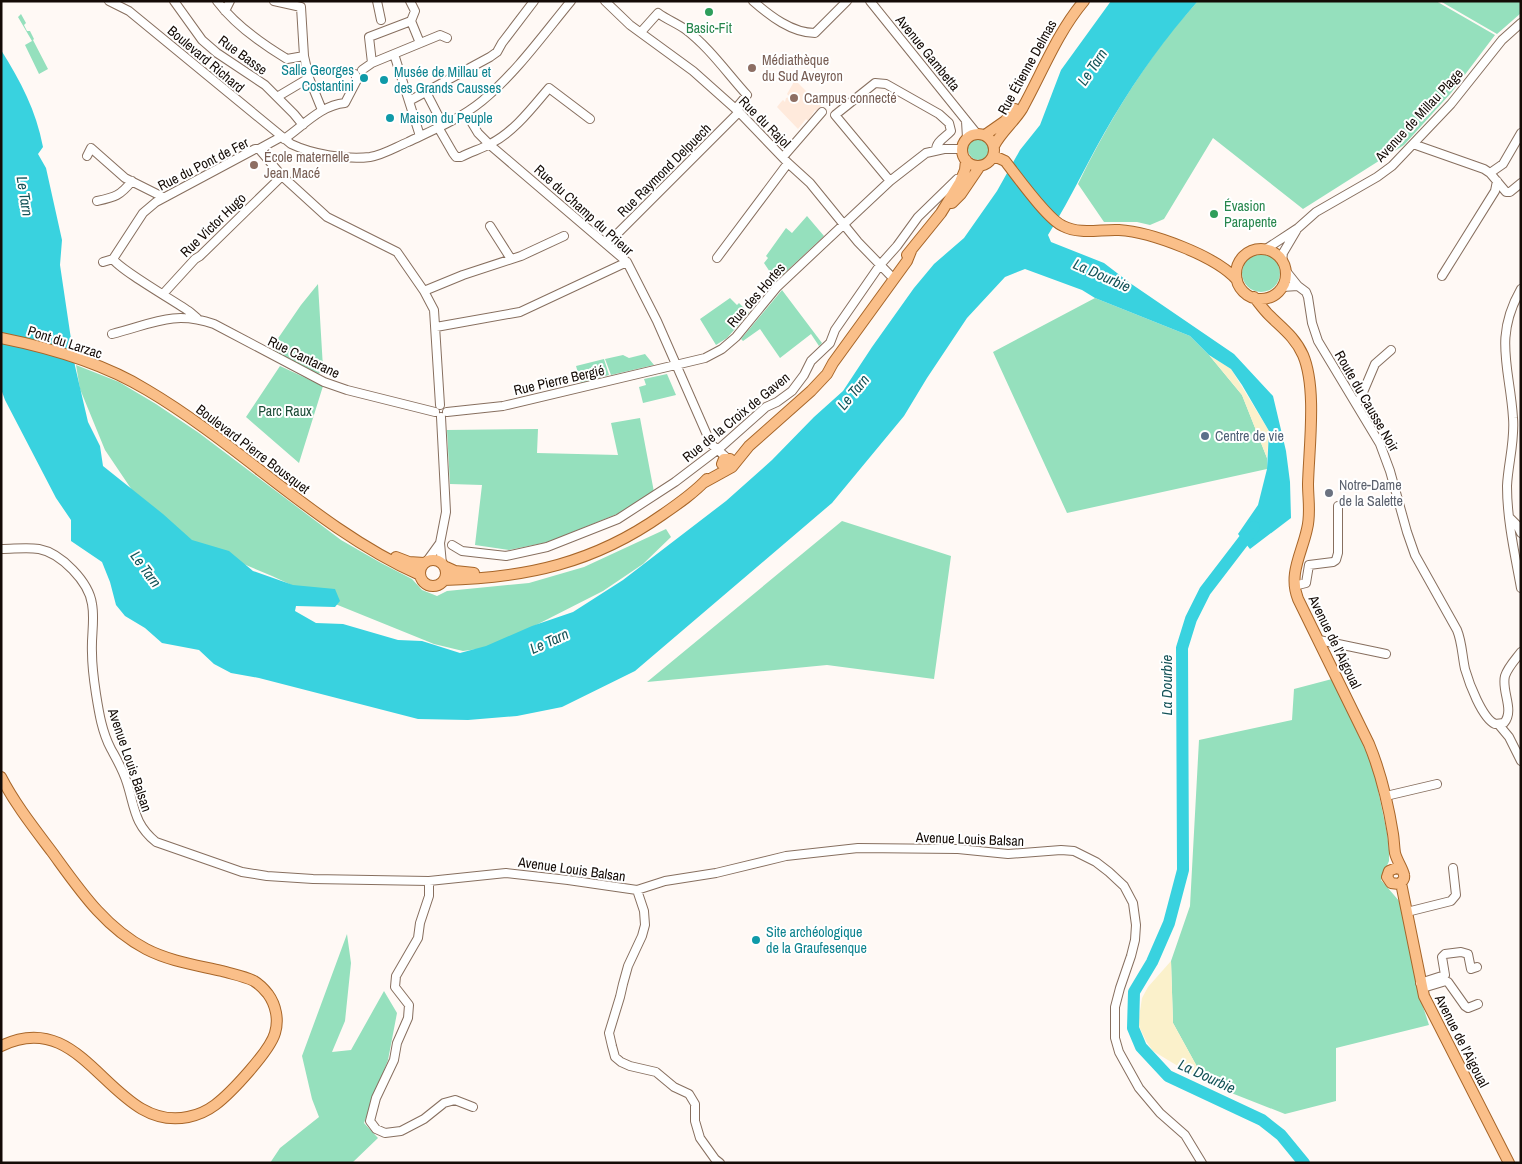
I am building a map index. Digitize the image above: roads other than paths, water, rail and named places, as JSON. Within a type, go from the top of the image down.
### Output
[{"type":"main road","name":"Rue Étienne Delmas","points":[[981,134],[1010,116],[1026,94],[1066,18],[1079,1]]},
{"type":"main road","name":"Rue Étienne Delmas","points":[[994,151],[1022,109],[1051,52],[1071,18],[1084,1]]},
{"type":"main road","points":[[871,310],[891,276],[941,212],[963,176],[966,170],[966,160],[962,149],[966,138],[981,134],[991,140],[994,151],[1052,218],[1063,227],[1081,231],[1116,230],[1134,232],[1158,238],[1210,260],[1228,271],[1237,280],[1246,294],[1254,297],[1271,296],[1282,287],[1286,272],[1282,261],[1276,253],[1266,249],[1251,251],[1241,259],[1236,272],[1237,280]]},
{"type":"main road","points":[[966,160],[974,166],[980,166],[988,163],[994,151]]},
{"type":"main road","points":[[941,212],[961,194],[980,166]]},
{"type":"main road","points":[[494,575],[455,571],[435,560],[425,562],[421,567],[420,575],[424,582],[432,586],[444,580],[524,573],[558,566],[605,548],[651,523],[749,446],[811,391],[827,374],[907,261],[911,251]]},
{"type":"main road","points":[[1210,260],[1226,261],[1241,259]]},
{"type":"main road","name":"Avenue de l'Aigoual","points":[[1271,296],[1271,306],[1282,326]]},
{"type":"main road","name":"Avenue de l'Aigoual","points":[[1254,297],[1269,315],[1295,340],[1308,368],[1310,382],[1308,486],[1310,513],[1307,530],[1294,572],[1294,586],[1298,599],[1377,764],[1386,796],[1396,869]]},
{"type":"main road","name":"Pont du Larzac","points":[[1,338],[51,349],[118,375]]},
{"type":"main road","points":[[801,398],[814,381],[833,363]]},
{"type":"main road","name":"Boulevard Pierre Bousquet","points":[[118,375],[145,388],[186,415],[323,519],[370,547],[381,556],[420,575]]},
{"type":"main road","name":"Boulevard Pierre Bousquet","points":[[370,547],[409,562],[425,562]]},
{"type":"main road","points":[[443,565],[446,573],[444,580]]},
{"type":"main road","points":[[1,777],[35,829],[89,901],[109,924],[120,933],[162,956],[254,981],[268,993],[276,1010],[276,1031],[265,1053],[225,1096],[208,1110],[183,1118],[153,1116],[143,1111],[120,1093],[84,1059],[57,1042],[36,1037],[26,1038],[1,1046]]},
{"type":"main road","points":[[1396,869],[1404,876],[1398,884],[1389,881],[1388,877],[1388,872],[1396,869]]},
{"type":"main road","name":"Avenue de l'Aigoual","points":[[1398,884],[1403,895],[1421,986],[1427,1003],[1509,1163]]},
{"type":"street","name":"Boulevard Richard","points":[[109,1],[129,11],[283,138],[307,151],[359,158],[378,155],[466,113],[500,84],[571,1]]},
{"type":"street","name":"Rue Basse","points":[[174,1],[202,40],[217,53],[264,85],[277,96],[303,125]]},
{"type":"street","points":[[217,1],[224,11],[286,59],[304,56]]},
{"type":"street","points":[[224,11],[230,1]]},
{"type":"street","points":[[274,1],[302,7],[304,56],[322,110],[339,104],[345,104],[359,72],[372,63],[440,36],[447,38]]},
{"type":"street","points":[[377,1],[381,20]]},
{"type":"street","points":[[410,1],[415,11],[411,21],[420,43]]},
{"type":"street","points":[[409,101],[447,79],[462,74],[497,52],[534,1]]},
{"type":"street","name":"Rue du Rajol","points":[[605,1],[641,32],[693,71],[739,112],[810,183],[891,276]]},
{"type":"street","points":[[753,1],[771,17],[806,33],[815,32],[848,1]]},
{"type":"street","name":"Avenue Gambetta","points":[[870,1],[966,121],[981,134]]},
{"type":"street","points":[[641,32],[657,13],[684,28],[703,46],[747,95],[738,106],[739,112]]},
{"type":"street","points":[[372,63],[369,37],[383,30],[411,21]]},
{"type":"street","name":"Avenue de Millau Plage","points":[[1266,249],[1298,228],[1316,212],[1384,171],[1413,144],[1464,89],[1502,40],[1521,23]]},
{"type":"street","points":[[394,54],[420,136]]},
{"type":"street","points":[[277,96],[310,78]]},
{"type":"street","points":[[890,181],[835,115],[875,83],[886,84],[938,114],[949,123],[951,130],[941,139],[936,146],[936,150],[962,149]]},
{"type":"street","points":[[426,92],[453,154],[461,157],[490,144],[505,134],[521,120],[549,88],[590,119]]},
{"type":"street","name":"Rue du Pont de Fer","points":[[114,259],[144,213],[163,197],[228,162],[283,138],[322,110]]},
{"type":"street","name":"Rue Raymond Delpuech","points":[[607,244],[739,112]]},
{"type":"street","points":[[717,258],[822,112]]},
{"type":"street","name":"Rue du Champ du Prieur","points":[[466,113],[478,133],[627,262],[657,321],[711,444],[726,463]]},
{"type":"street","points":[[966,121],[966,138]]},
{"type":"street","points":[[1490,173],[1504,164],[1521,132]]},
{"type":"street","points":[[1413,144],[1484,169],[1490,173],[1506,192],[1510,192],[1521,183]]},
{"type":"street","points":[[86,156],[91,148],[125,178],[163,197]]},
{"type":"street","points":[[259,149],[282,176],[327,217],[397,252],[424,291],[434,310],[446,512],[440,543],[443,565]]},
{"type":"street","name":"Rue des Hortes","points":[[676,366],[705,358],[722,349],[736,337],[777,287],[843,223],[926,152],[936,150]]},
{"type":"street","name":"Rue Victor Hugo","points":[[163,294],[195,259],[207,250],[282,176]]},
{"type":"street","name":"Rue de la Croix de Gaven","points":[[452,545],[462,550],[506,556],[547,547],[618,518],[660,493],[716,450],[766,407],[777,402],[792,391],[804,375],[811,361],[830,343],[835,330],[880,265],[918,217],[957,179]]},
{"type":"street","points":[[97,201],[117,196],[124,192],[132,181]]},
{"type":"street","points":[[1442,276],[1495,191],[1497,181]]},
{"type":"street","points":[[490,226],[511,259]]},
{"type":"street","name":"Avenue de Millau Plage","points":[[1282,261],[1283,253],[1298,228]]},
{"type":"street","points":[[424,291],[463,275],[511,259],[564,236]]},
{"type":"street","points":[[103,262],[114,259]]},
{"type":"street","name":"Rue Cantarane","points":[[114,259],[116,263],[127,271],[197,318]]},
{"type":"street","points":[[436,327],[520,312],[627,262]]},
{"type":"street","name":"Route du Causse Noir","points":[[1286,272],[1306,292],[1312,323],[1318,341],[1384,450],[1415,555],[1457,630],[1462,642],[1465,668],[1487,719],[1499,725],[1509,738],[1521,761]]},
{"type":"street","points":[[1282,287],[1298,286]]},
{"type":"street","points":[[1521,289],[1508,320],[1504,348],[1514,419],[1508,472],[1510,518],[1521,588]]},
{"type":"street","name":"Rue Cantarane","points":[[112,334],[175,317],[197,318],[214,324],[324,382],[347,390],[441,412]]},
{"type":"street","points":[[1356,404],[1361,397],[1374,364],[1391,350]]},
{"type":"street","name":"Rue Pierre Bergié","points":[[441,412],[503,406],[676,366]]},
{"type":"street","points":[[804,375],[814,381]]},
{"type":"street","points":[[1294,586],[1306,583],[1310,566],[1336,560],[1338,553],[1338,506]]},
{"type":"street","points":[[1510,518],[1517,524],[1521,533]]},
{"type":"street","points":[[425,562],[440,543]]},
{"type":"street","name":"Avenue Louis Balsan","points":[[1,549],[40,549],[48,552],[60,558],[76,573],[87,588],[92,602],[94,621],[92,652],[100,717],[108,742],[121,765],[139,825],[156,842],[242,872],[267,876],[313,879],[429,881],[506,873],[637,890],[664,881],[716,873],[786,856],[858,848],[958,849],[1008,854],[1067,850],[1088,858],[1110,872],[1124,886],[1134,903],[1135,940],[1132,956],[1115,1007],[1114,1027],[1119,1052],[1139,1088],[1160,1113],[1185,1135],[1202,1163]]},
{"type":"street","points":[[1319,640],[1386,654]]},
{"type":"street","points":[[1499,725],[1507,719],[1509,713],[1504,689],[1505,675],[1521,652]]},
{"type":"street","points":[[1386,796],[1437,784]]},
{"type":"street","points":[[1407,912],[1451,901],[1456,895],[1453,868]]},
{"type":"street","points":[[429,881],[429,896],[420,923],[418,938],[396,976],[395,987],[409,1005],[408,1018],[397,1043],[394,1060],[376,1098],[370,1121],[376,1129],[385,1134],[401,1131],[424,1119],[444,1103],[455,1100],[473,1107]]},
{"type":"street","points":[[637,890],[644,912],[644,925],[642,936],[628,966],[610,1033],[612,1046],[621,1062],[656,1072],[674,1088],[689,1094],[695,1104],[695,1121],[700,1138],[720,1163]]},
{"type":"street","points":[[1421,986],[1445,975],[1442,957],[1445,954],[1461,952],[1468,954],[1471,969],[1477,968]]},
{"type":"street","points":[[1421,986],[1446,980],[1464,1006],[1468,1008],[1478,1004]]},
{"type":"water","name":"Le Tarn","points":[[1111,1],[1198,1],[1153,57],[1132,87],[1048,235],[1051,242],[1104,263],[1234,354],[1273,396],[1286,451],[1290,482],[1291,518],[1250,549],[1238,534],[1258,505],[1267,469],[1269,431],[1231,369],[1209,355],[1190,336],[1095,298],[1082,290],[1025,269],[1005,277],[967,318],[904,416],[832,503],[635,671],[562,707],[517,716],[468,720],[418,719],[259,678],[231,673],[214,664],[199,650],[162,643],[145,628],[125,616],[116,605],[102,562],[71,541],[71,520],[56,498],[1,389],[1,50],[27,97],[40,134],[43,147],[38,154],[46,168],[62,240],[60,265],[75,366],[88,422],[100,446],[103,466],[192,540],[229,551],[253,571],[293,585],[335,589],[340,601],[335,607],[296,606],[295,611],[316,623],[343,624],[398,640],[422,641],[460,653],[486,646],[532,626],[573,612],[623,580],[726,501],[772,460],[814,417],[843,391],[914,288],[934,264],[964,238],[997,191],[1020,150],[1040,125],[1061,70]]},
{"type":"waterway","name":"La Dourbie","points":[[1254,527],[1205,591],[1191,619],[1182,648],[1183,870],[1169,923],[1152,962],[1134,992],[1133,1028],[1141,1047],[1168,1076],[1262,1120],[1281,1135],[1304,1163]]},
{"type":"place","name":"Basic-Fit","points":[[709,12]]},
{"type":"place","name":"Médiathèque du Sud Aveyron","points":[[752,68]]},
{"type":"place","name":"Salle Georges Costantini","points":[[364,78]]},
{"type":"place","name":"Musée de Millau et des Grands Causses","points":[[384,80]]},
{"type":"place","name":"Campus connecté","points":[[794,98]]},
{"type":"place","name":"Maison du Peuple","points":[[390,118]]},
{"type":"place","name":"École maternelle Jean Macé","points":[[254,165]]},
{"type":"place","name":"Évasion Parapente","points":[[1214,214]]},
{"type":"place","name":"Centre de vie","points":[[1205,436]]},
{"type":"place","name":"Notre-Dame de la Salette","points":[[1329,493]]},
{"type":"place","name":"Site archéologique de la Graufesenque","points":[[756,940]]},
{"type":"park label","name":"Parc Raux","points":[[285,411]]}]
